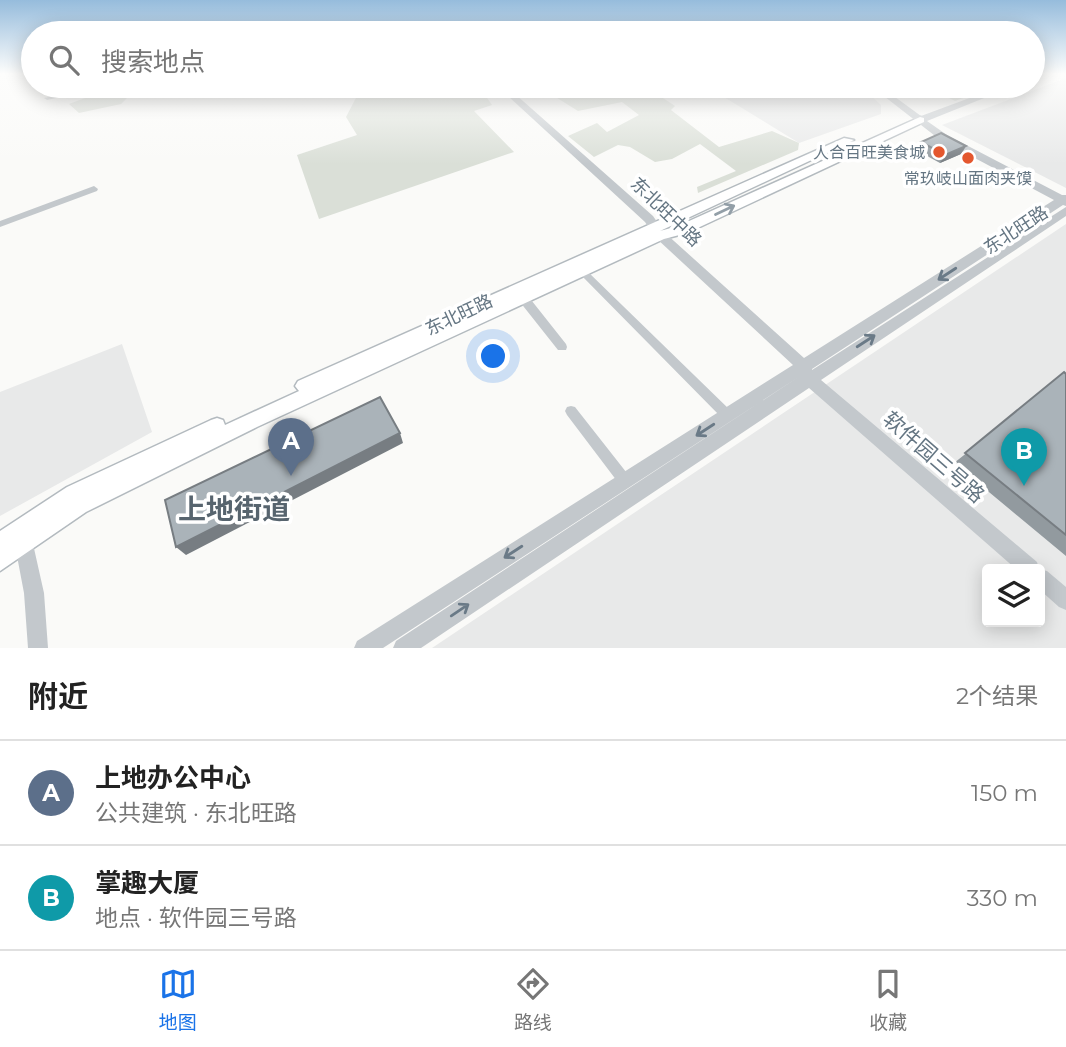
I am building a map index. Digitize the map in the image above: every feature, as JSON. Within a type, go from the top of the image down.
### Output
[{"type":"main road","name":"东北旺路","points":[[22,536],[74,494],[124,469],[657,230],[682,230],[920,120]]},
{"type":"main road","name":"东北旺路","points":[[22,536],[79,505],[251,421],[583,272],[657,230]]},
{"type":"main road","points":[[0,543],[22,536]]},
{"type":"main road","points":[[0,559],[22,536]]},
{"type":"street","name":"东北旺中路","points":[[520,103],[806,372]]},
{"type":"street","points":[[898,103],[969,152],[1065,202]]},
{"type":"street","name":"东北旺路","points":[[920,120],[964,103]]},
{"type":"street","points":[[0,224],[94,189]]},
{"type":"street","name":"东北旺路","points":[[403,648],[806,372],[1065,202]]},
{"type":"street","points":[[583,272],[727,415]]},
{"type":"street","points":[[524,299],[562,347]]},
{"type":"street","name":"东北旺路","points":[[364,648],[727,415],[806,372]]},
{"type":"street","name":"软件园三号路","points":[[806,372],[1024,564]]},
{"type":"street","points":[[571,411],[625,481]]},
{"type":"street","points":[[22,536],[34,593],[38,648]]},
{"type":"street","points":[[1045,582],[1066,600]]},
{"type":"shaded area","points":[[71,103],[122,103],[79,113],[69,104]]},
{"type":"shaded area","points":[[353,103],[491,103],[492,105],[474,111],[514,152],[319,219],[297,155],[357,135],[346,117]]},
{"type":"shaded area","points":[[566,103],[616,103],[578,111]]},
{"type":"shaded area","points":[[624,103],[671,103],[675,106],[671,110],[719,147],[772,131],[799,143],[798,150],[698,193],[697,187],[736,171],[700,144],[672,159],[655,162],[630,147],[618,145],[594,157],[568,136],[597,123],[607,132],[639,115]]},
{"type":"shaded area","points":[[734,103],[881,105],[881,114],[799,143]]},
{"type":"shaded area","points":[[999,103],[1066,103],[1066,188],[942,125]]},
{"type":"shaded area","points":[[1066,224],[1066,648],[432,648]]},
{"type":"shaded area","points":[[122,344],[152,432],[0,516],[0,392]]},
{"type":"building","points":[[941,133],[966,146],[945,155],[921,142]]},
{"type":"building","points":[[1064,372],[1066,374],[1066,535],[965,453]]},
{"type":"building","points":[[380,397],[400,433],[176,547],[165,500]]},
{"type":"place","name":"人合百旺美食城","points":[[939,152]]},
{"type":"place","name":"常玖岐山面肉夹馍","points":[[968,158]]},
{"type":"place","name":"上地办公中心","points":[[291,476]]},
{"type":"place","name":"掌趣大厦","points":[[1024,486]]},
{"type":"district","name":"上地街道","points":[[234,509]]}]
